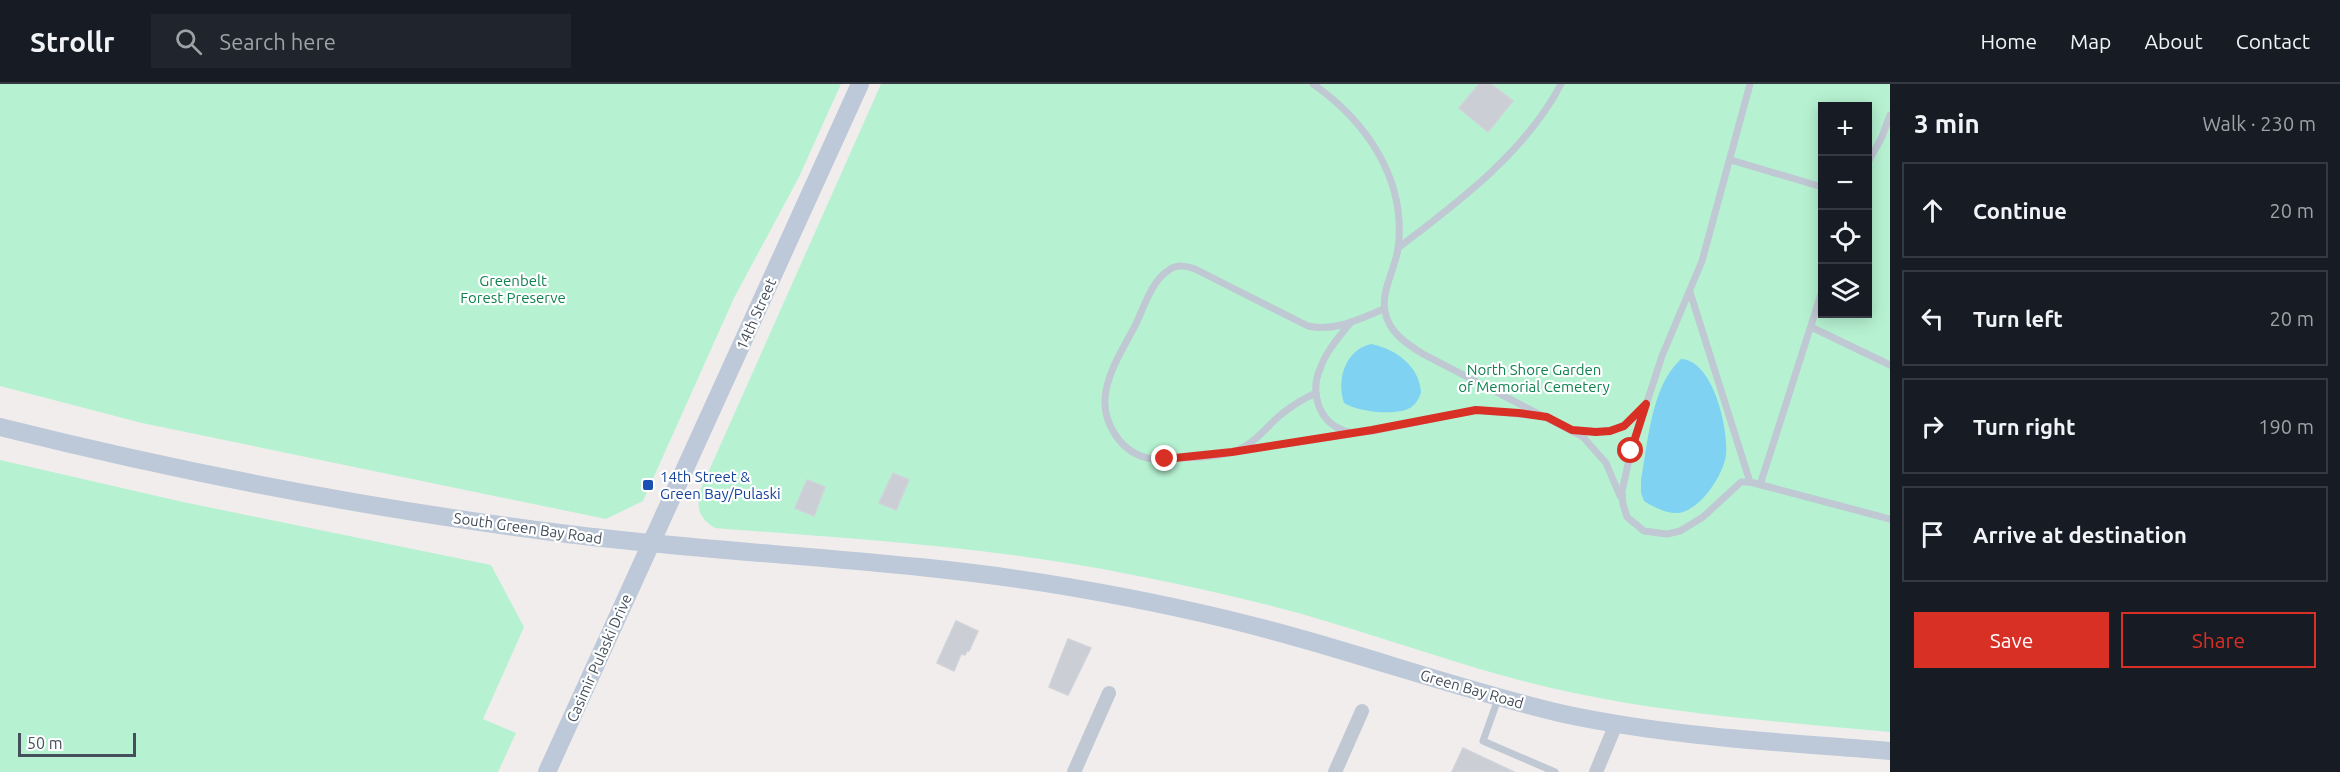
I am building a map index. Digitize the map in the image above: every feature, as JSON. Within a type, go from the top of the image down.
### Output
[{"type":"main road","name":"14th Street","points":[[651,544],[860,84]]},
{"type":"main road","name":"South Green Bay Road","points":[[0,427],[215,476],[347,501],[560,534],[883,565],[1062,586]]},
{"type":"main road","name":"Casimir Pulaski Drive","points":[[547,772],[651,544]]},
{"type":"main road","name":"Green Bay Road","points":[[1062,586],[1168,606],[1291,636],[1498,698],[1616,724],[1757,742],[1890,751]]},
{"type":"street","points":[[1074,772],[1109,693]]},
{"type":"street","points":[[1335,772],[1362,711]]},
{"type":"street","points":[[1596,772],[1616,724]]},
{"type":"lane","points":[[1313,84],[1349,114],[1373,141],[1392,185],[1399,226],[1398,248],[1385,296],[1384,309],[1393,330],[1405,342],[1423,354],[1583,437],[1606,463],[1627,516],[1644,531],[1667,534],[1680,531],[1703,517],[1741,482],[1750,482],[1890,519]]},
{"type":"lane","points":[[1398,248],[1496,166],[1527,134],[1561,84]]},
{"type":"lane","points":[[1623,504],[1622,491],[1631,451],[1662,356],[1702,261],[1750,84]]},
{"type":"lane","points":[[1872,156],[1882,138],[1890,115]]},
{"type":"lane","points":[[1731,160],[1818,186]]},
{"type":"lane","points":[[1384,309],[1333,328],[1308,326],[1195,269],[1185,266],[1168,270],[1154,287],[1110,375],[1105,405],[1110,427],[1124,444],[1143,456],[1153,459],[1188,458],[1232,452],[1357,433],[1476,410],[1547,417]]},
{"type":"lane","points":[[1690,292],[1750,482]]},
{"type":"lane","points":[[1760,485],[1818,304]]},
{"type":"lane","points":[[1351,322],[1322,363],[1316,381],[1316,393],[1320,411],[1326,418],[1344,431],[1357,433]]},
{"type":"lane","points":[[1811,327],[1890,365]]},
{"type":"lane","points":[[1232,452],[1246,447],[1293,405],[1316,393]]},
{"type":"lane","points":[[1572,430],[1610,431],[1624,426],[1646,404]]},
{"type":"lane","points":[[1498,698],[1483,741],[1555,772]]},
{"type":"green space","name":"Greenbelt Forest Preserve","points":[[0,84],[841,84],[799,177],[734,298],[643,501],[606,519],[142,423],[0,386]]},
{"type":"green space","name":"North Shore Garden of Memorial Cemetery","points":[[881,84],[1890,84],[1890,732],[1771,721],[1613,701],[1482,670],[1332,623],[1258,602],[1183,585],[1029,557],[872,540],[715,528],[701,514],[699,493]]},
{"type":"green space","points":[[0,460],[183,502],[491,565],[524,627],[483,719],[516,733],[498,772],[0,772]]},
{"type":"water","points":[[1371,344],[1389,350],[1405,360],[1416,374],[1421,392],[1417,401],[1410,408],[1395,412],[1377,412],[1358,409],[1344,403],[1341,385],[1345,367],[1355,353]]},
{"type":"water","points":[[1681,359],[1692,362],[1710,383],[1722,413],[1726,455],[1716,482],[1703,498],[1687,510],[1674,513],[1660,510],[1644,501],[1641,493],[1641,480],[1657,399],[1671,370]]},
{"type":"building","points":[[1479,84],[1491,84],[1513,101],[1488,132],[1459,108]]},
{"type":"building","points":[[893,473],[909,480],[896,510],[879,503]]},
{"type":"building","points":[[807,480],[825,487],[814,516],[795,508]]},
{"type":"building","points":[[956,621],[978,631],[969,651],[965,655],[961,654],[954,671],[937,663]]},
{"type":"building","points":[[1068,639],[1091,648],[1068,695],[1049,687]]},
{"type":"building","points":[[1463,748],[1514,772],[1452,772]]},
{"type":"place","name":"14th Street & Green Bay/Pulaski","points":[[648,485]]},
{"type":"route","points":[[1165,459],[1232,452],[1372,430],[1476,410],[1547,417],[1572,430],[1610,431],[1624,426],[1636,417],[1646,404],[1631,451]]}]
